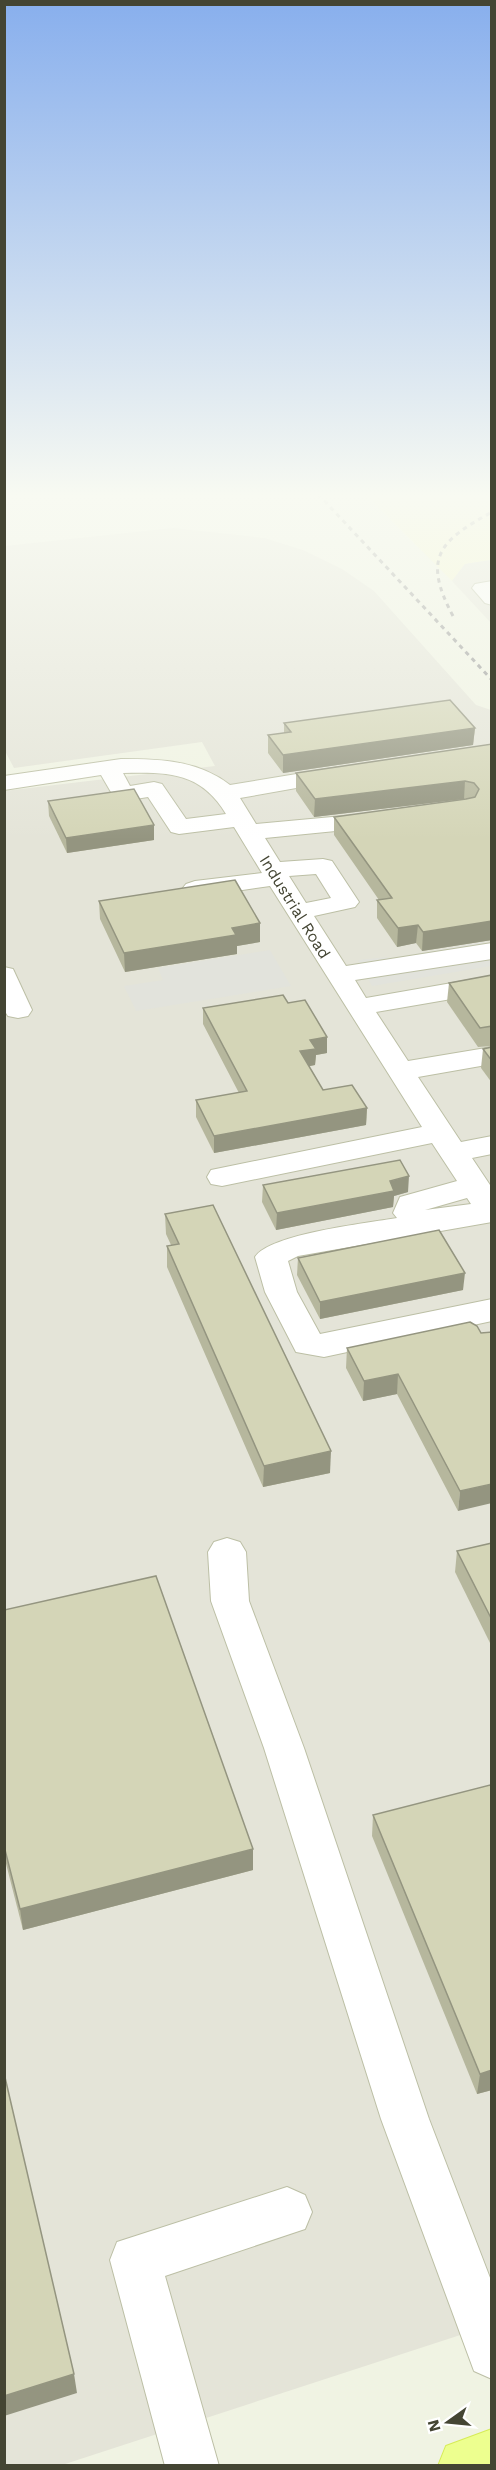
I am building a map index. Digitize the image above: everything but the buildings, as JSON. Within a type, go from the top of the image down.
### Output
[{"type":"main road","points":[[466,2466],[492,2457]]},
{"type":"street","name":"Industrial Road","points":[[4,783],[144,765],[184,769],[214,782],[225,793],[298,912],[485,1203]]},
{"type":"street","points":[[109,769],[123,794],[154,789],[179,827],[332,826],[399,817]]},
{"type":"street","points":[[225,793],[356,771]]},
{"type":"street","points":[[170,893],[323,866],[346,902],[298,912]]},
{"type":"street","points":[[338,975],[492,951]]},
{"type":"street","points":[[4,975],[18,1010]]},
{"type":"street","points":[[359,1007],[492,984]]},
{"type":"street","points":[[402,1071],[492,1055]]},
{"type":"street","points":[[222,1177],[447,1142],[492,1145]]},
{"type":"street","points":[[485,1203],[421,1223],[290,1248],[271,1257],[281,1292],[308,1344],[324,1346],[479,1313],[476,1330],[492,1339]]},
{"type":"street","points":[[227,1552],[230,1601],[284,1748],[405,2119],[492,2353]]},
{"type":"street","points":[[192,2466],[135,2260],[286,2212]]},
{"type":"shaded area","points":[[5,609],[390,609],[476,705],[491,710],[491,2325],[59,2466],[4,2465],[4,791],[215,766],[202,742],[14,768],[4,749]]},
{"type":"shaded area","points":[[478,609],[491,609],[491,623]]},
{"type":"shaded area","points":[[482,942],[491,950],[491,966],[372,986],[358,960],[387,957],[389,959]]},
{"type":"shaded area","points":[[270,950],[291,986],[136,1011],[124,986],[163,980],[158,968]]},
{"type":"railway","points":[[426,609],[492,680]]},
{"type":"railway","points":[[450,609],[453,616]]}]
